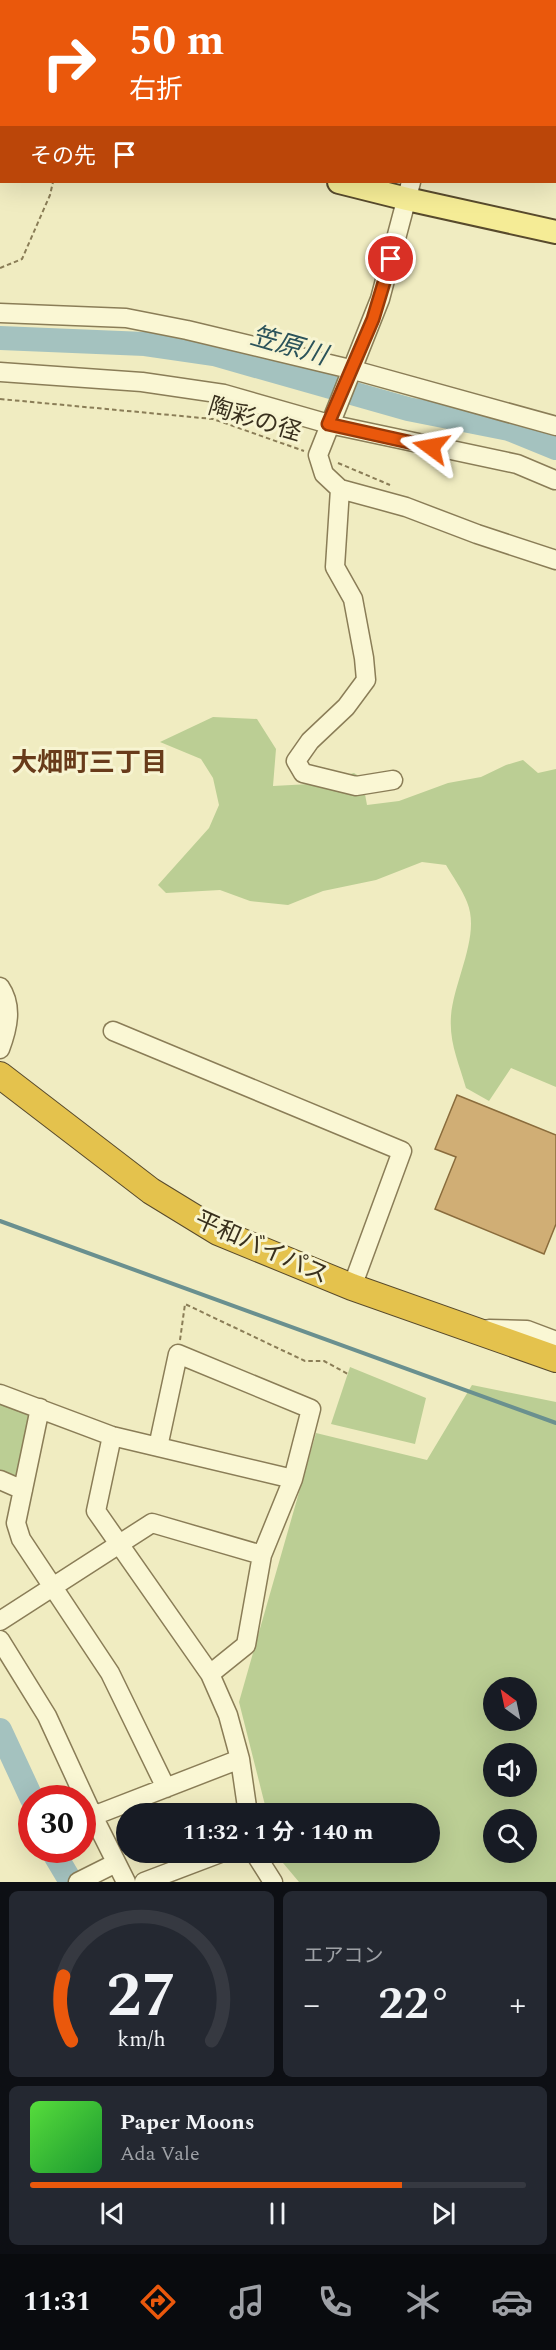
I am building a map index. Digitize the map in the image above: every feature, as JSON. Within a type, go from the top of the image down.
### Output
[{"type":"highway","name":"平和バイパス","points":[[0,1075],[151,1191],[218,1232],[352,1287],[556,1359]]},
{"type":"main road","points":[[348,183],[409,190],[556,232]]},
{"type":"street","points":[[409,190],[380,299],[328,424],[318,455],[324,474],[340,489],[406,507],[477,534],[556,560]]},
{"type":"street","points":[[0,314],[126,318],[188,330],[350,369],[556,426]]},
{"type":"street","points":[[0,372],[142,382],[224,394],[328,424],[517,464],[555,480]]},
{"type":"street","points":[[340,489],[335,567],[353,599],[366,680],[346,708],[310,741],[296,761],[303,774],[356,786],[393,780]]},
{"type":"street","points":[[0,987],[7,998],[8,1018],[0,1049]]},
{"type":"street","points":[[113,1031],[402,1151],[352,1287]]},
{"type":"street","points":[[472,1329],[527,1330],[556,1341]]},
{"type":"street","points":[[158,1447],[177,1354],[311,1409],[293,1479],[262,1555],[246,1645],[210,1674]]},
{"type":"street","points":[[0,1394],[112,1436],[293,1479]]},
{"type":"street","points":[[40,1408],[16,1523],[21,1539],[110,1673],[166,1788]]},
{"type":"street","points":[[112,1436],[96,1511],[210,1674],[228,1715],[240,1759],[246,1803]]},
{"type":"street","points":[[0,1480],[23,1490]]},
{"type":"street","points":[[0,1621],[152,1523],[262,1555]]},
{"type":"street","points":[[0,1640],[47,1716],[79,1785]]},
{"type":"street","points":[[96,1815],[240,1759]]},
{"type":"street","points":[[96,1822],[126,1882]]},
{"type":"street","points":[[78,1882],[116,1863]]},
{"type":"street","points":[[144,1882],[194,1863]]},
{"type":"street","points":[[261,1863],[273,1882]]},
{"type":"path","points":[[0,268],[22,259],[50,195],[53,183]]},
{"type":"path","name":"陶彩の径","points":[[0,399],[213,419],[318,455],[394,487]]},
{"type":"path","points":[[177,1354],[185,1304],[305,1361],[324,1361],[348,1374]]},
{"type":"green space","points":[[213,717],[257,719],[276,749],[273,786],[310,784],[354,773],[362,778],[367,805],[399,801],[448,783],[481,777],[523,760],[538,773],[556,769],[556,1087],[511,1068],[489,1101],[466,1088],[453,1044],[451,1016],[469,943],[470,915],[465,897],[446,865],[422,862],[376,880],[323,891],[288,905],[250,901],[220,890],[166,893],[158,885],[209,828],[219,805],[213,778],[201,759],[160,742]]},
{"type":"green space","points":[[350,1367],[426,1398],[415,1444],[331,1424]]},
{"type":"green space","points":[[472,1385],[556,1402],[556,1882],[299,1882],[283,1863],[440,1863],[440,1803],[264,1803],[239,1702],[316,1433],[427,1460]]},
{"type":"green space","points":[[0,1404],[31,1414],[21,1472],[9,1479],[0,1476]]},
{"type":"building","points":[[457,1095],[556,1135],[556,1224],[544,1254],[435,1209],[456,1157],[435,1149]]},
{"type":"waterway","name":"笠原川","points":[[0,338],[145,344],[214,354],[408,409],[509,429],[556,448]]},
{"type":"waterway","points":[[0,1221],[556,1423]]},
{"type":"waterway","points":[[0,1730],[26,1785]]},
{"type":"waterway","points":[[60,1863],[71,1882]]},
{"type":"district","name":"大畑町三丁目","points":[[89,762]]},
{"type":"route","points":[[391,259],[373,319],[328,424],[431,447]]}]
